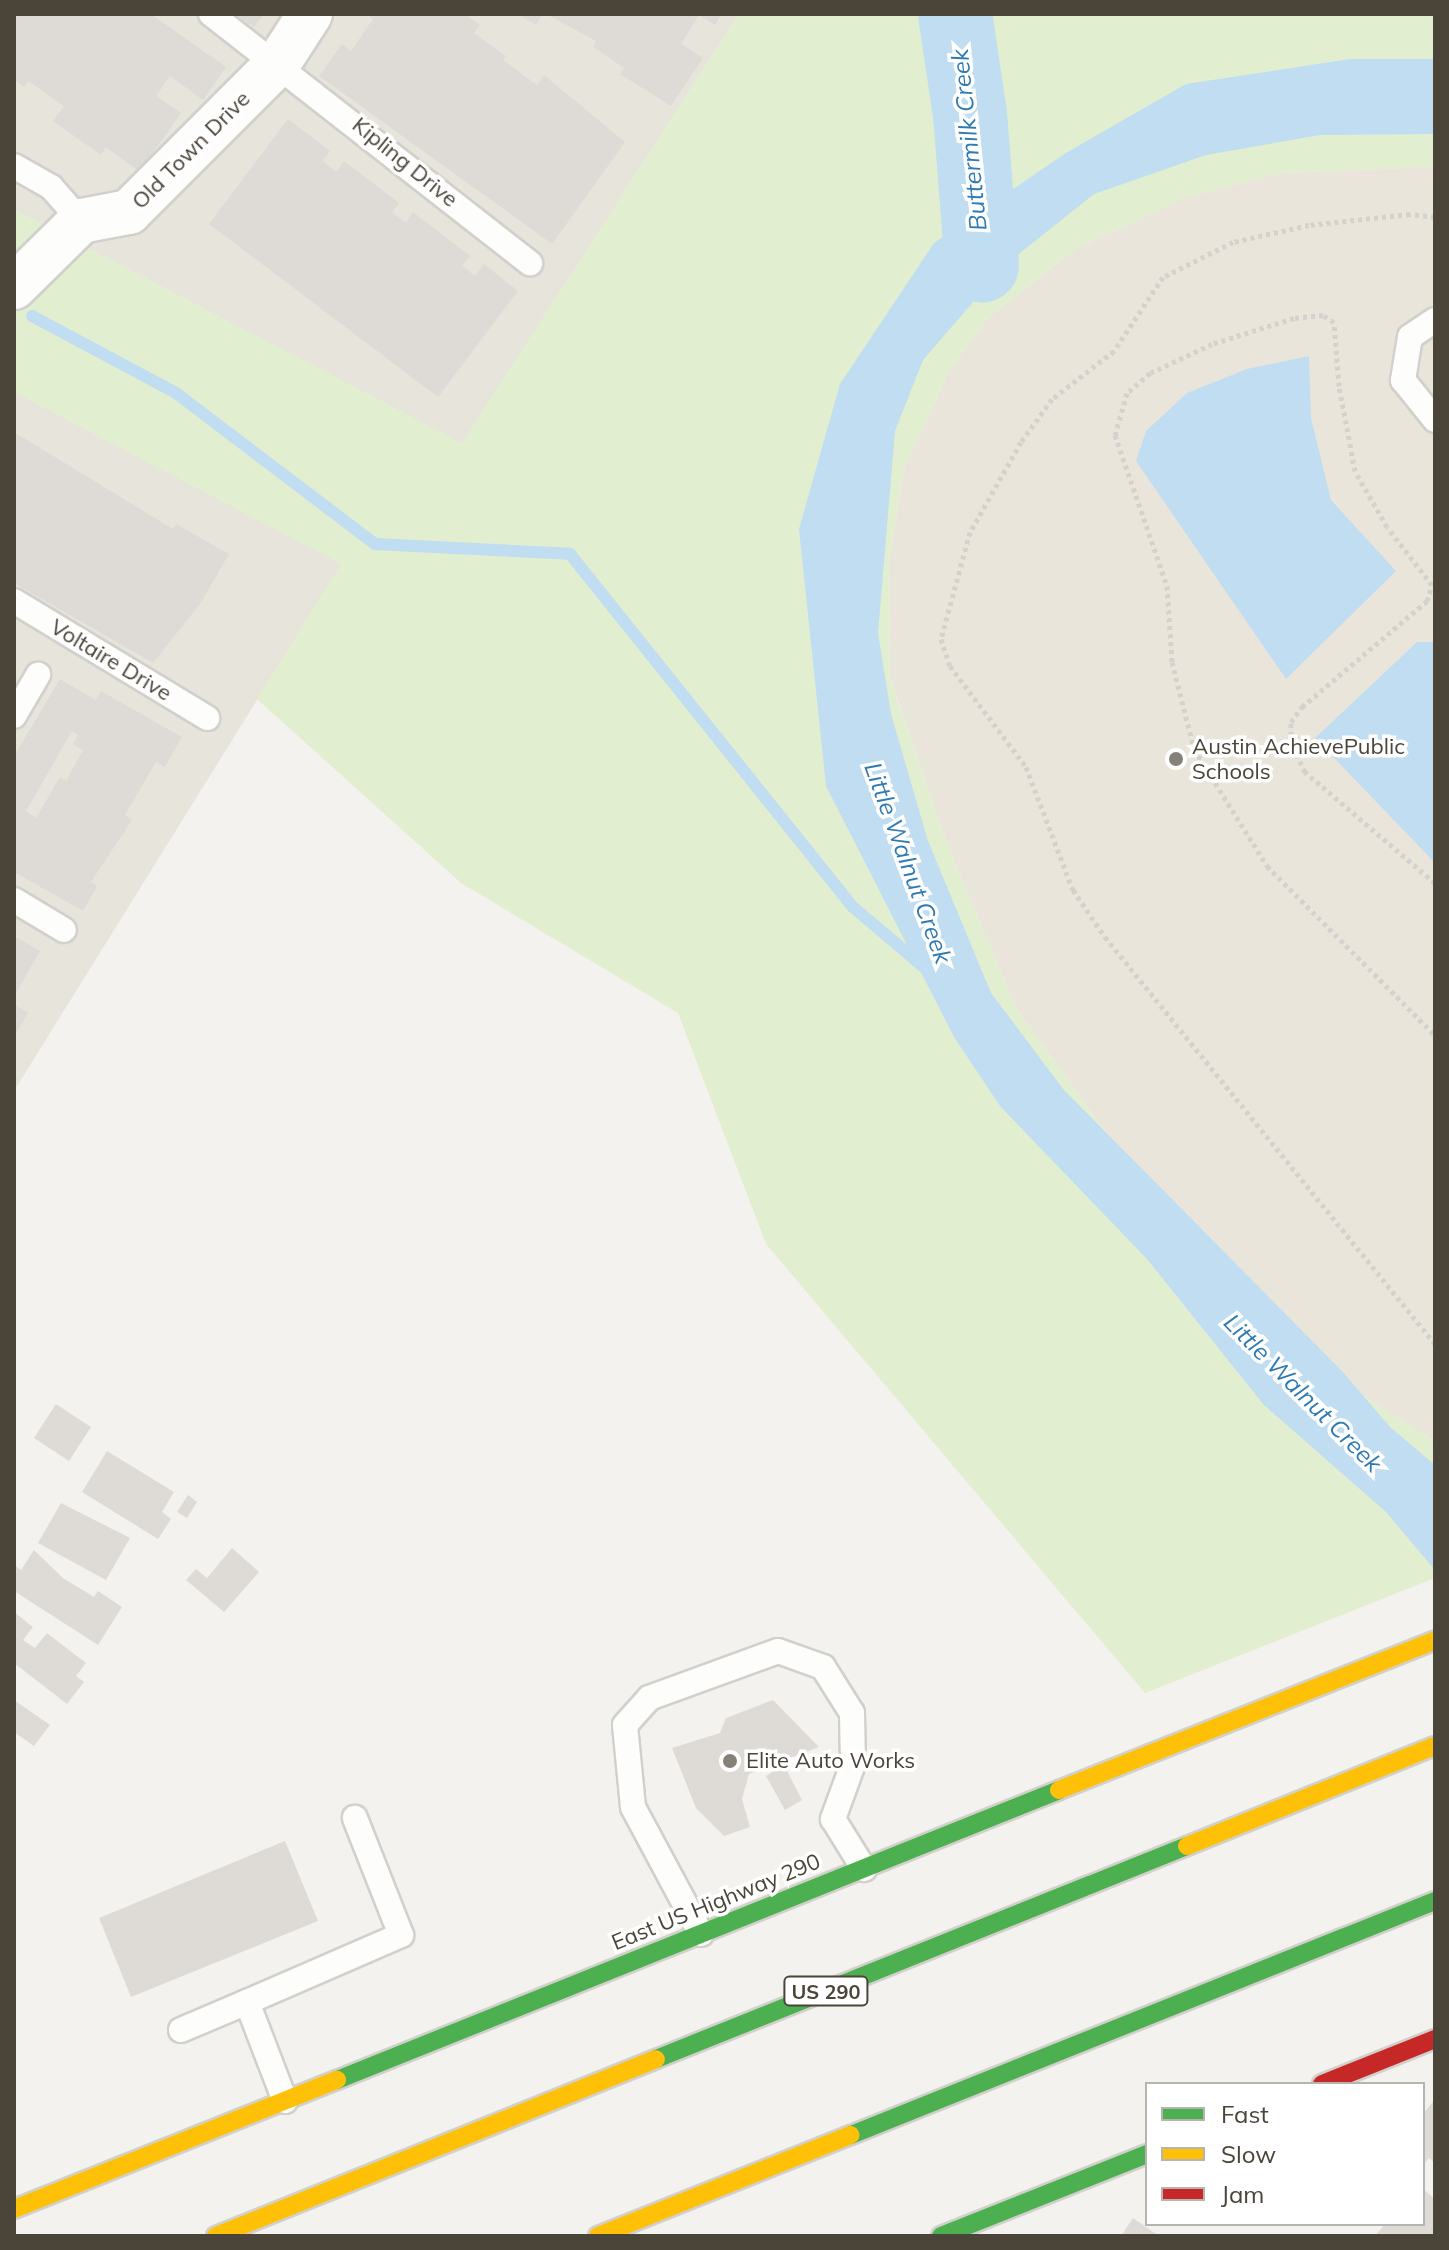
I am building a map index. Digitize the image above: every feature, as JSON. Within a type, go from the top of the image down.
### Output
[{"type":"main road","name":"East US Highway 290","points":[[14,2209],[1435,1640]]},
{"type":"main road","name":"US 290","points":[[216,2236],[1435,1746]]},
{"type":"main road","points":[[598,2236],[1435,1901]]},
{"type":"main road","points":[[1327,2082],[1435,2039]]},
{"type":"main road","points":[[941,2236],[1145,2155]]},
{"type":"street","name":"Old Town Drive","points":[[81,221],[129,212],[279,62],[310,14]]},
{"type":"street","points":[[14,287],[81,221]]},
{"type":"lane","name":"Kipling Drive","points":[[211,14],[279,62],[530,263]]},
{"type":"lane","points":[[14,166],[51,187],[81,221]]},
{"type":"lane","points":[[1435,320],[1410,337],[1403,380],[1435,420]]},
{"type":"lane","name":"Voltaire Drive","points":[[14,601],[207,718]]},
{"type":"lane","points":[[14,716],[38,675]]},
{"type":"lane","points":[[14,900],[64,930]]},
{"type":"lane","points":[[701,1934],[633,1807],[625,1725],[649,1698],[778,1651],[823,1667],[852,1713],[853,1764],[833,1819],[864,1869]]},
{"type":"lane","points":[[181,2030],[401,1935],[355,1818]]},
{"type":"lane","points":[[247,2002],[285,2101]]},
{"type":"path","points":[[1435,217],[1410,214],[1324,224],[1233,242],[1163,277],[1114,351],[1052,399],[1021,442],[970,532],[941,639],[950,666],[1026,767],[1073,890],[1105,937],[1435,1344]]},
{"type":"path","points":[[1435,883],[1305,772],[1291,743],[1291,722],[1302,707],[1427,601],[1432,585],[1387,527],[1355,471],[1339,386],[1334,322],[1323,315],[1294,318],[1212,344],[1150,373],[1127,393],[1115,435],[1167,586],[1172,662],[1194,749],[1267,866],[1435,1035]]},
{"type":"shaded area","points":[[14,14],[739,14],[462,444],[341,565],[14,1091]]},
{"type":"shaded area","name":"Austin AchievePublic Schools","points":[[1435,167],[1435,1442],[1344,1383],[1134,1171],[1016,1008],[946,841],[890,677],[889,563],[904,469],[949,371],[987,319],[1075,249],[1187,197],[1281,173]]},
{"type":"green space","points":[[739,14],[1435,14],[1435,167],[1281,173],[1187,197],[1075,249],[987,319],[949,371],[904,469],[889,563],[890,678],[946,841],[1016,1008],[1134,1171],[1344,1383],[1435,1442],[1435,1578],[1145,1693],[766,1244],[678,1013],[461,883],[257,699],[341,564],[14,392],[14,209],[462,443]]},
{"type":"water","name":"Little Walnut Creek","points":[[1350,59],[1435,59],[1435,134],[1320,135],[1206,155],[1094,194],[1005,265],[923,360],[895,431],[878,633],[891,714],[928,841],[991,993],[1063,1089],[1342,1371],[1390,1427],[1435,1465],[1435,1570],[1386,1512],[1264,1405],[1147,1259],[1000,1106],[954,1037],[826,786],[799,529],[840,384],[934,243],[1066,153],[1186,84]]},
{"type":"water","points":[[1309,356],[1311,418],[1331,500],[1396,571],[1286,679],[1136,461],[1146,431],[1187,393],[1247,369]]},
{"type":"water","points":[[1417,642],[1435,642],[1435,863],[1315,738]]},
{"type":"building","points":[[14,14],[151,14],[226,67],[203,100],[170,76],[156,96],[181,113],[140,172],[106,147],[101,155],[53,121],[64,106],[28,81],[24,87],[14,80]]},
{"type":"building","points":[[235,14],[264,14],[254,27]]},
{"type":"building","points":[[366,14],[465,14],[480,25],[474,33],[506,56],[503,60],[537,85],[544,75],[625,142],[552,244],[319,76],[342,44],[351,51],[373,19]]},
{"type":"building","points":[[518,14],[543,14],[536,25]]},
{"type":"building","points":[[546,14],[722,14],[715,25],[699,15],[681,44],[703,58],[671,106],[620,74],[624,68],[593,47],[596,41]]},
{"type":"building","points":[[288,119],[330,151],[323,161],[336,172],[344,161],[399,203],[392,212],[406,223],[413,212],[470,256],[462,266],[475,276],[484,264],[518,291],[438,397],[209,224]]},
{"type":"building","points":[[14,432],[173,529],[176,524],[229,554],[200,604],[153,663],[14,583]]},
{"type":"building","points":[[60,679],[96,700],[101,691],[182,737],[165,767],[156,762],[125,815],[132,820],[91,882],[97,886],[83,911],[14,872],[14,756]],"holes":[[[72,731],[78,735],[73,744],[83,750],[66,781],[60,777],[36,818],[26,811]]]},
{"type":"building","points":[[14,936],[40,951],[14,997]]},
{"type":"building","points":[[14,1004],[28,1013],[14,1037]]},
{"type":"building","points":[[56,1404],[91,1427],[69,1461],[34,1438]]},
{"type":"building","points":[[107,1451],[174,1492],[162,1512],[171,1519],[158,1539],[82,1492]]},
{"type":"building","points":[[188,1495],[197,1502],[187,1518],[177,1512]]},
{"type":"building","points":[[61,1503],[130,1538],[106,1580],[38,1543]]},
{"type":"building","points":[[232,1548],[259,1572],[224,1612],[186,1580],[196,1569],[207,1578]]},
{"type":"building","points":[[34,1550],[63,1578],[94,1597],[98,1591],[122,1607],[98,1645],[14,1591],[14,1565],[21,1570]]},
{"type":"building","points":[[14,1612],[33,1627],[23,1640],[35,1648],[47,1633],[86,1663],[76,1676],[84,1682],[67,1704],[14,1663]]},
{"type":"building","points":[[14,1700],[50,1725],[34,1746],[14,1732]]},
{"type":"building","name":"Elite Auto Works","points":[[773,1700],[819,1747],[749,1774],[742,1799],[750,1827],[724,1836],[696,1808],[672,1748],[720,1733],[726,1718]]},
{"type":"building","points":[[784,1765],[802,1800],[785,1810],[766,1776]]},
{"type":"building","points":[[285,1841],[318,1921],[131,1997],[99,1918]]},
{"type":"building","points":[[1435,2099],[1435,2163],[1429,2158],[1425,2163],[1425,2112]]},
{"type":"building","points":[[1425,2191],[1435,2199],[1435,2236],[1375,2236],[1383,2226],[1425,2226]]},
{"type":"building","points":[[1133,2218],[1159,2236],[1121,2236]]},
{"type":"waterway","name":"Buttermilk Creek","points":[[955,14],[970,114],[982,266]]},
{"type":"waterway","name":"Little Walnut Creek","points":[[32,316],[176,393],[375,544],[570,554],[853,907],[926,969]]},
{"type":"traffic: fast","points":[[337,2080],[1059,1790]]},
{"type":"traffic: fast","points":[[656,2059],[1187,1846]]},
{"type":"traffic: fast","points":[[851,2135],[1435,1901]]},
{"type":"traffic: fast","points":[[941,2236],[1145,2155]]},
{"type":"traffic: slow","points":[[1059,1790],[1435,1640]]},
{"type":"traffic: slow","points":[[1187,1846],[1435,1746]]},
{"type":"traffic: slow","points":[[216,2236],[656,2059]]},
{"type":"traffic: slow","points":[[14,2209],[337,2080]]},
{"type":"traffic: slow","points":[[598,2236],[851,2135]]},
{"type":"traffic: jam","points":[[1327,2082],[1435,2039]]},
{"type":"place","name":"Austin AchievePublic Schools","points":[[1176,759]]},
{"type":"place","name":"Elite Auto Works","points":[[730,1761]]}]
